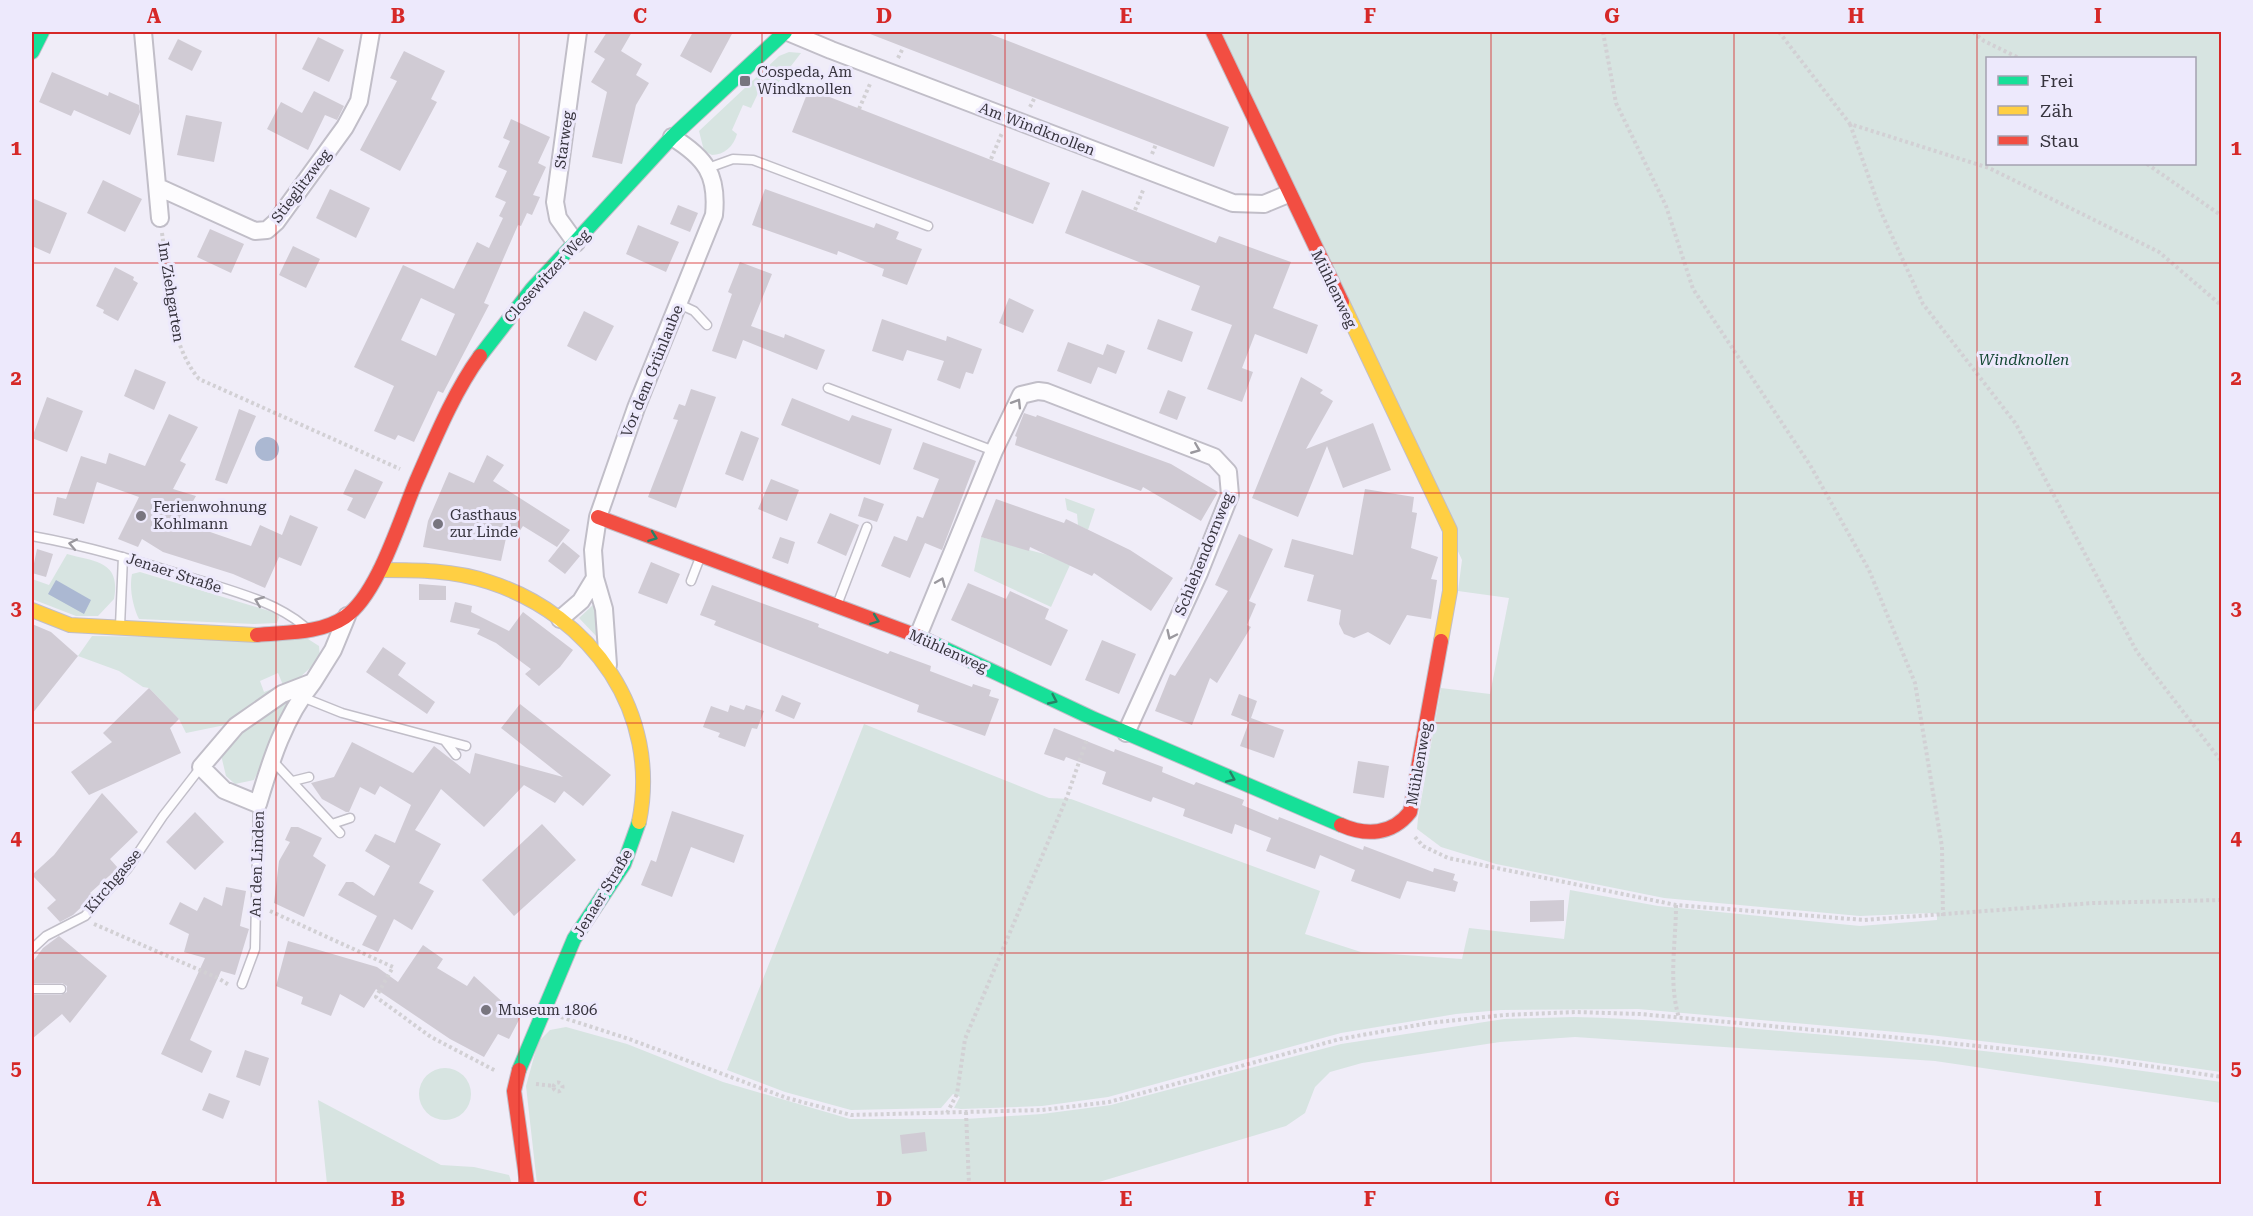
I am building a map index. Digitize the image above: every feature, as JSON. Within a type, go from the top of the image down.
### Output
[{"type":"street","points":[[32,52],[42,32]]},
{"type":"street","points":[[142,32],[160,218]]},
{"type":"street","name":"Stieglitzweg","points":[[158,187],[255,231],[267,230],[276,222],[338,137],[359,101],[371,32]]},
{"type":"street","name":"Starweg","points":[[576,243],[558,218],[555,202],[578,32]]},
{"type":"street","name":"Mühlenweg","points":[[598,517],[918,636],[1094,719],[1358,832],[1389,832],[1403,823],[1410,812],[1450,591],[1452,561],[1450,530],[1288,194],[1213,32]]},
{"type":"street","name":"Closewitzer Weg","points":[[380,570],[418,477],[466,376],[477,359],[520,303],[672,137],[779,33]]},
{"type":"street","name":"Am Windknollen","points":[[779,33],[841,54],[1233,203],[1264,204],[1288,194]]},
{"type":"street","points":[[672,137],[701,159],[708,168]]},
{"type":"street","name":"Vor dem Grünlaube","points":[[608,665],[604,609],[595,578],[593,550],[598,517],[636,408],[714,215],[716,193],[708,168]]},
{"type":"street","name":"Schlehendornweg","points":[[918,636],[994,451],[1022,395],[1038,391],[1199,450],[1214,457],[1228,472],[1230,495],[1199,573],[1126,733]]},
{"type":"street","name":"Jenaer Straße","points":[[380,570],[432,569],[485,579],[524,594],[560,619],[608,665],[637,729],[644,783],[638,828],[629,855],[605,895],[580,926],[540,1011],[515,1081],[527,1185]]},
{"type":"street","points":[[32,610],[70,625],[120,630],[257,635],[309,630],[329,626],[347,616],[366,595],[380,570]]},
{"type":"street","points":[[560,619],[581,601],[595,578]]},
{"type":"street","points":[[313,682],[333,650],[347,616]]},
{"type":"street","name":"An den Linden","points":[[258,804],[282,731],[302,696],[313,682]]},
{"type":"street","name":"Kirchgasse","points":[[201,767],[236,726],[282,694],[313,682]]},
{"type":"street","points":[[201,767],[224,790],[258,804]]},
{"type":"lane","points":[[708,168],[732,159],[753,160],[928,226]]},
{"type":"lane","points":[[679,304],[694,311],[707,325]]},
{"type":"lane","points":[[828,388],[994,451]]},
{"type":"lane","points":[[837,605],[867,527]]},
{"type":"lane","name":"Jenaer Straße","points":[[32,536],[106,550],[234,591],[286,612],[309,630]]},
{"type":"lane","points":[[692,581],[701,555]]},
{"type":"lane","points":[[120,630],[123,556]]},
{"type":"lane","points":[[302,696],[342,713],[466,746]]},
{"type":"lane","points":[[444,741],[456,755]]},
{"type":"lane","points":[[272,760],[340,833]]},
{"type":"lane","name":"Kirchgasse","points":[[32,949],[46,936],[85,916],[128,868],[163,816],[201,767]]},
{"type":"lane","points":[[292,781],[309,777]]},
{"type":"lane","name":"An den Linden","points":[[242,984],[255,949],[258,804]]},
{"type":"lane","points":[[332,824],[350,818]]},
{"type":"lane","points":[[32,989],[61,989]]},
{"type":"path","points":[[1603,32],[1616,103],[1666,206],[1693,289],[1810,465],[1869,570],[1915,683],[1942,847],[1943,916]]},
{"type":"path","points":[[1779,32],[1850,124],[1881,212],[1923,304],[2016,424],[2137,652],[2222,762]]},
{"type":"path","points":[[1973,32],[1984,41],[2017,57]]},
{"type":"path","points":[[859,109],[872,77]]},
{"type":"path","points":[[1850,124],[2000,173],[2159,252],[2222,306]]},
{"type":"path","points":[[991,159],[1004,129]]},
{"type":"path","points":[[2148,165],[2222,216]]},
{"type":"path","points":[[1135,210],[1146,182]]},
{"type":"path","name":"Im Ziehgarten","points":[[160,218],[177,337],[185,363],[199,379],[418,477]]},
{"type":"path","points":[[947,1114],[957,1094],[965,1038],[1067,797],[1094,719]]},
{"type":"path","points":[[1403,823],[1423,846],[1448,858],[1676,905],[1864,920],[1943,916],[2093,903],[2222,900]]},
{"type":"path","points":[[255,904],[393,967],[376,997],[431,1037],[515,1081]]},
{"type":"path","points":[[1676,905],[1676,951],[1672,964],[1675,1004],[1679,1018]]},
{"type":"path","points":[[85,916],[89,922],[230,985],[242,984]]},
{"type":"path","points":[[540,1011],[629,1039],[787,1098],[851,1115],[1042,1110],[1109,1102],[1340,1039],[1430,1023],[1504,1015],[1575,1012],[1679,1018],[2102,1059],[2222,1077]]},
{"type":"path","points":[[966,1112],[969,1185]]},
{"type":"green space","name":"Windknollen","points":[[1221,32],[2221,32],[2221,1072],[1930,1035],[1638,1009],[1501,1010],[1456,1014],[1341,1033],[1108,1097],[1042,1106],[961,1109],[954,1108],[960,1097],[953,1094],[941,1108],[851,1110],[785,1092],[727,1070],[864,724],[1049,798],[1071,799],[1320,891],[1305,934],[1361,952],[1462,959],[1469,928],[1564,939],[1570,890],[1658,906],[1860,926],[1937,920],[1937,914],[1932,913],[1860,916],[1664,898],[1496,864],[1441,847],[1417,829],[1441,688],[1490,694],[1509,598],[1458,591],[1462,560]]},
{"type":"green space","points":[[789,52],[801,53],[771,92],[761,87],[751,108],[743,105],[732,130],[737,134],[731,146],[716,155],[704,151],[699,131],[779,56]]},
{"type":"green space","points":[[1065,498],[1095,509],[1088,530],[1078,525],[1077,514],[1067,510]]},
{"type":"green space","points":[[981,537],[1048,555],[1070,565],[1051,607],[974,571]]},
{"type":"green space","points":[[67,554],[104,565],[114,577],[114,599],[98,616],[76,616],[32,599],[32,579],[49,585]]},
{"type":"green space","points":[[140,572],[276,613],[279,617],[277,623],[139,619],[133,603],[131,585],[132,574]]},
{"type":"green space","points":[[594,604],[600,636],[597,637],[579,618]]},
{"type":"green space","points":[[92,636],[308,639],[319,646],[320,659],[297,680],[256,702],[225,725],[186,733],[179,719],[149,688],[143,687],[119,671],[78,656]],"holes":[[[278,673],[283,685],[264,692],[260,681]]]},
{"type":"green space","points":[[294,699],[254,780],[235,784],[226,776],[221,755],[236,737],[262,714]]},
{"type":"green space","points":[[1574,1017],[1694,1024],[1866,1039],[2120,1068],[2221,1082],[2221,1103],[1935,1061],[1575,1037],[1500,1042],[1362,1063],[1330,1072],[1315,1087],[1305,1113],[1286,1126],[1099,1182],[1082,1184],[537,1184],[526,1086],[538,1042],[550,1030],[566,1027],[627,1044],[723,1082],[850,1119],[966,1119],[1042,1114],[1111,1105],[1341,1044],[1504,1019]]},
{"type":"green space","points":[[445,1068],[455,1070],[463,1076],[469,1084],[471,1094],[469,1104],[463,1112],[455,1118],[445,1120],[435,1118],[427,1112],[421,1104],[419,1094],[421,1084],[427,1076],[435,1070]]},
{"type":"green space","points":[[318,1100],[441,1165],[474,1167],[509,1175],[512,1184],[327,1184]]},
{"type":"water","points":[[267,437],[275,441],[279,449],[275,457],[267,461],[259,457],[255,449],[259,441]]},
{"type":"water","points":[[56,580],[91,600],[84,614],[48,594]]},
{"type":"building","points":[[607,32],[632,32],[621,51],[642,64],[636,75],[649,83],[636,105],[622,164],[592,157],[607,92],[591,82],[605,59],[594,52]]},
{"type":"building","points":[[693,32],[733,32],[711,73],[680,56]]},
{"type":"building","points":[[865,32],[985,32],[1229,127],[1214,167]]},
{"type":"building","points":[[318,37],[344,50],[329,82],[302,69]]},
{"type":"building","points":[[178,39],[202,51],[192,71],[168,59]]},
{"type":"building","points":[[404,51],[445,71],[431,99],[437,102],[400,171],[360,150],[397,81],[390,78]]},
{"type":"building","points":[[52,72],[108,96],[109,92],[139,105],[140,112],[130,135],[74,110],[71,116],[39,102]]},
{"type":"building","points":[[809,89],[1050,183],[1033,224],[792,132]]},
{"type":"building","points":[[314,91],[344,106],[337,120],[325,115],[308,150],[267,129],[281,102],[302,113]]},
{"type":"building","points":[[186,115],[222,122],[214,162],[177,155]]},
{"type":"building","points":[[511,119],[550,137],[538,163],[546,167],[533,195],[540,197],[532,215],[527,213],[521,226],[518,225],[484,303],[489,305],[443,393],[438,391],[414,442],[398,435],[395,440],[374,431],[394,386],[354,367],[403,265],[454,289],[477,242],[489,248],[503,218],[499,216],[506,202],[495,197],[507,171],[498,167],[510,141],[503,138]],"holes":[[[421,298],[455,314],[436,356],[401,340]]]},
{"type":"building","points":[[103,180],[142,199],[125,232],[87,213]]},
{"type":"building","points":[[330,189],[370,208],[356,238],[316,218]]},
{"type":"building","points":[[765,189],[874,228],[876,223],[899,232],[896,239],[922,249],[907,285],[882,276],[884,269],[838,251],[837,255],[752,225]]},
{"type":"building","points":[[1082,190],[1216,243],[1219,236],[1291,262],[1273,308],[1318,325],[1307,354],[1255,334],[1242,368],[1253,372],[1242,402],[1207,389],[1232,325],[1191,310],[1200,286],[1065,233]]},
{"type":"building","points":[[32,198],[67,213],[50,254],[32,246]]},
{"type":"building","points":[[678,205],[698,213],[690,232],[670,224]]},
{"type":"building","points":[[638,225],[679,242],[666,272],[626,254]]},
{"type":"building","points":[[210,229],[244,244],[231,273],[197,257]]},
{"type":"building","points":[[293,246],[320,259],[306,288],[279,275]]},
{"type":"building","points":[[740,262],[772,274],[751,326],[784,338],[785,334],[825,350],[817,370],[743,340],[736,359],[712,351],[732,294],[728,292]]},
{"type":"building","points":[[115,267],[134,277],[133,280],[138,283],[118,321],[103,313],[104,310],[96,306]]},
{"type":"building","points":[[1009,298],[1034,310],[1023,333],[999,323]]},
{"type":"building","points":[[584,311],[614,326],[596,361],[567,346]]},
{"type":"building","points":[[882,319],[946,341],[947,336],[982,349],[973,374],[966,372],[960,389],[937,380],[944,361],[907,350],[903,361],[872,351]]},
{"type":"building","points":[[1158,319],[1193,332],[1182,362],[1147,349]]},
{"type":"building","points":[[1068,342],[1103,355],[1107,344],[1125,351],[1116,374],[1098,367],[1091,384],[1057,371]]},
{"type":"building","points":[[135,369],[166,382],[154,410],[124,396]]},
{"type":"building","points":[[1301,377],[1323,390],[1320,393],[1333,401],[1306,449],[1373,423],[1391,470],[1343,488],[1327,446],[1298,517],[1252,498]]},
{"type":"building","points":[[691,389],[716,397],[676,508],[648,497],[678,420],[673,419],[679,404],[685,406]]},
{"type":"building","points":[[1168,390],[1186,397],[1177,420],[1159,413]]},
{"type":"building","points":[[47,397],[83,411],[67,452],[32,438]]},
{"type":"building","points":[[792,398],[849,421],[852,415],[892,429],[880,465],[781,425]]},
{"type":"building","points":[[239,409],[256,416],[227,484],[215,480]]},
{"type":"building","points":[[1024,413],[1036,417],[1037,415],[1171,464],[1218,492],[1201,521],[1143,487],[1141,491],[1015,445],[1017,437],[1015,436]]},
{"type":"building","points":[[169,414],[198,427],[180,461],[186,464],[173,489],[196,496],[181,522],[251,546],[260,525],[282,535],[290,515],[318,527],[301,566],[279,557],[265,588],[233,574],[163,552],[142,539],[138,547],[118,539],[139,497],[97,482],[84,524],[53,515],[57,497],[66,499],[81,456],[106,464],[109,453],[145,466]]},
{"type":"building","points":[[741,431],[759,438],[743,481],[725,474]]},
{"type":"building","points":[[923,442],[976,461],[942,550],[925,543],[910,578],[881,566],[894,536],[907,541],[917,516],[923,518],[939,479],[913,469]]},
{"type":"building","points":[[487,455],[504,465],[493,481],[570,530],[557,547],[523,526],[517,535],[508,529],[501,561],[423,547],[428,521],[449,472],[474,483]]},
{"type":"building","points":[[355,469],[383,482],[365,519],[347,510],[353,498],[343,494]]},
{"type":"building","points":[[771,479],[799,490],[787,521],[758,509]]},
{"type":"building","points":[[1365,489],[1414,497],[1412,512],[1417,513],[1411,548],[1438,557],[1431,579],[1437,580],[1431,619],[1407,615],[1390,645],[1368,632],[1354,638],[1344,634],[1339,624],[1341,610],[1307,601],[1314,575],[1284,567],[1292,539],[1353,555]]},
{"type":"building","points":[[864,497],[884,504],[877,522],[858,516]]},
{"type":"building","points":[[996,499],[1064,523],[1066,519],[1130,550],[1173,578],[1151,611],[1094,573],[1092,576],[1030,547],[1029,551],[981,537]]},
{"type":"building","points":[[830,513],[859,525],[846,556],[817,543]]},
{"type":"building","points":[[1239,534],[1273,549],[1249,601],[1256,604],[1247,625],[1251,627],[1217,683],[1210,678],[1192,725],[1155,711],[1170,674],[1175,676],[1228,591],[1215,585]]},
{"type":"building","points":[[780,537],[795,542],[788,564],[772,558]]},
{"type":"building","points":[[563,542],[580,556],[565,574],[548,561]]},
{"type":"building","points":[[37,549],[53,554],[46,577],[32,573]]},
{"type":"building","points":[[651,562],[680,574],[667,604],[638,593]]},
{"type":"building","points":[[968,583],[1006,599],[1010,591],[1049,609],[1045,619],[1068,630],[1051,666],[951,620]]},
{"type":"building","points":[[419,584],[446,586],[446,600],[419,600]]},
{"type":"building","points":[[712,585],[819,624],[818,627],[888,654],[890,651],[931,666],[930,671],[972,687],[973,684],[991,690],[989,696],[999,699],[985,736],[917,712],[919,705],[714,625],[716,621],[700,615]]},
{"type":"building","points":[[455,602],[472,606],[471,612],[509,631],[523,612],[573,650],[560,667],[539,686],[525,674],[531,669],[496,643],[477,634],[480,629],[450,622]]},
{"type":"building","points":[[32,624],[51,632],[78,656],[32,714]]},
{"type":"building","points":[[1102,640],[1136,654],[1119,694],[1085,680]]},
{"type":"building","points":[[383,647],[406,663],[398,675],[435,702],[427,714],[366,672]]},
{"type":"building","points":[[149,688],[179,719],[170,728],[181,753],[89,795],[71,772],[112,742],[103,733]]},
{"type":"building","points":[[1239,694],[1257,701],[1251,718],[1284,730],[1274,758],[1240,746],[1249,722],[1231,715]]},
{"type":"building","points":[[782,695],[801,703],[794,719],[775,711]]},
{"type":"building","points":[[520,704],[611,775],[583,806],[564,791],[555,803],[524,785],[484,827],[441,789],[415,830],[441,844],[419,883],[434,891],[412,930],[394,919],[378,952],[362,945],[377,916],[338,895],[346,882],[353,882],[374,896],[390,866],[365,851],[375,834],[395,843],[411,805],[380,786],[375,795],[360,787],[349,812],[346,812],[322,799],[311,783],[334,777],[352,742],[413,773],[434,746],[470,774],[475,753],[563,777],[501,728]]},
{"type":"building","points":[[730,705],[744,710],[746,705],[764,711],[757,729],[752,728],[745,747],[718,737],[720,733],[703,727],[711,706],[728,712]]},
{"type":"building","points":[[1054,728],[1114,752],[1115,749],[1163,767],[1162,772],[1194,785],[1196,782],[1244,800],[1242,805],[1278,820],[1279,817],[1363,850],[1364,846],[1433,872],[1434,868],[1455,874],[1453,880],[1458,882],[1455,892],[1407,881],[1400,899],[1351,881],[1355,870],[1320,855],[1315,869],[1266,851],[1271,838],[1235,824],[1232,834],[1183,816],[1185,809],[1153,797],[1151,802],[1102,784],[1106,772],[1066,757],[1064,761],[1044,754]]},
{"type":"building","points":[[1358,761],[1389,766],[1384,798],[1353,793]]},
{"type":"building","points":[[102,793],[138,832],[110,859],[118,868],[90,893],[93,896],[73,915],[60,922],[47,908],[56,900],[32,875],[54,855]]},
{"type":"building","points":[[672,811],[744,835],[734,863],[691,847],[672,897],[641,885],[651,860],[656,862]]},
{"type":"building","points":[[195,812],[224,842],[195,870],[166,842]]},
{"type":"building","points":[[542,824],[576,860],[514,916],[482,880]]},
{"type":"building","points":[[291,827],[298,827],[322,838],[313,856],[326,865],[304,917],[274,903],[279,861],[290,842],[285,840]]},
{"type":"building","points":[[226,887],[246,891],[240,926],[249,929],[235,975],[221,971],[190,1040],[212,1051],[202,1073],[161,1054],[205,958],[184,952],[189,934],[169,924],[180,902],[197,911],[204,897],[222,906]]},
{"type":"building","points":[[1564,900],[1564,921],[1530,922],[1530,901]]},
{"type":"building","points":[[59,936],[107,976],[70,1023],[62,1014],[32,1039],[32,995],[61,995],[67,992],[67,986],[62,983],[32,983],[32,963],[43,948]]},
{"type":"building","points":[[288,941],[377,967],[398,982],[423,945],[443,959],[437,968],[467,986],[474,976],[520,1018],[509,1039],[498,1034],[484,1057],[450,1039],[376,989],[364,1008],[340,994],[331,1016],[301,1004],[303,997],[276,986]]},
{"type":"building","points":[[245,1050],[269,1058],[260,1086],[236,1077]]},
{"type":"building","points":[[209,1093],[230,1101],[223,1119],[202,1110]]},
{"type":"building","points":[[925,1132],[927,1151],[902,1154],[900,1135]]},
{"type":"traffic: fast","points":[[32,52],[42,32]]},
{"type":"traffic: fast","points":[[480,356],[532,289],[672,137],[785,32]]},
{"type":"traffic: fast","points":[[920,637],[1094,719],[1341,825]]},
{"type":"traffic: fast","points":[[519,1070],[574,939],[624,864],[639,822]]},
{"type":"traffic: slow","points":[[1342,302],[1450,530],[1450,591],[1441,641]]},
{"type":"traffic: slow","points":[[380,570],[449,573],[489,582],[526,597],[559,618],[588,644],[611,674],[628,707],[639,743],[643,782],[639,822]]},
{"type":"traffic: slow","points":[[32,610],[70,625],[257,635]]},
{"type":"traffic: jam","points":[[1213,32],[1342,302]]},
{"type":"traffic: jam","points":[[257,635],[325,627],[345,617],[357,606],[379,573],[446,415],[480,356]]},
{"type":"traffic: jam","points":[[598,517],[920,637]]},
{"type":"traffic: jam","points":[[1341,825],[1360,831],[1378,831],[1395,825],[1410,812],[1441,641]]},
{"type":"traffic: jam","points":[[519,1070],[514,1091],[527,1184]]},
{"type":"place","name":"Cospeda, Am Windknollen","points":[[745,81]]},
{"type":"place","name":"Ferienwohnung Kohlmann","points":[[141,516]]},
{"type":"place","name":"Gasthaus zur Linde","points":[[438,524]]},
{"type":"place","name":"Museum 1806","points":[[486,1010]]}]
